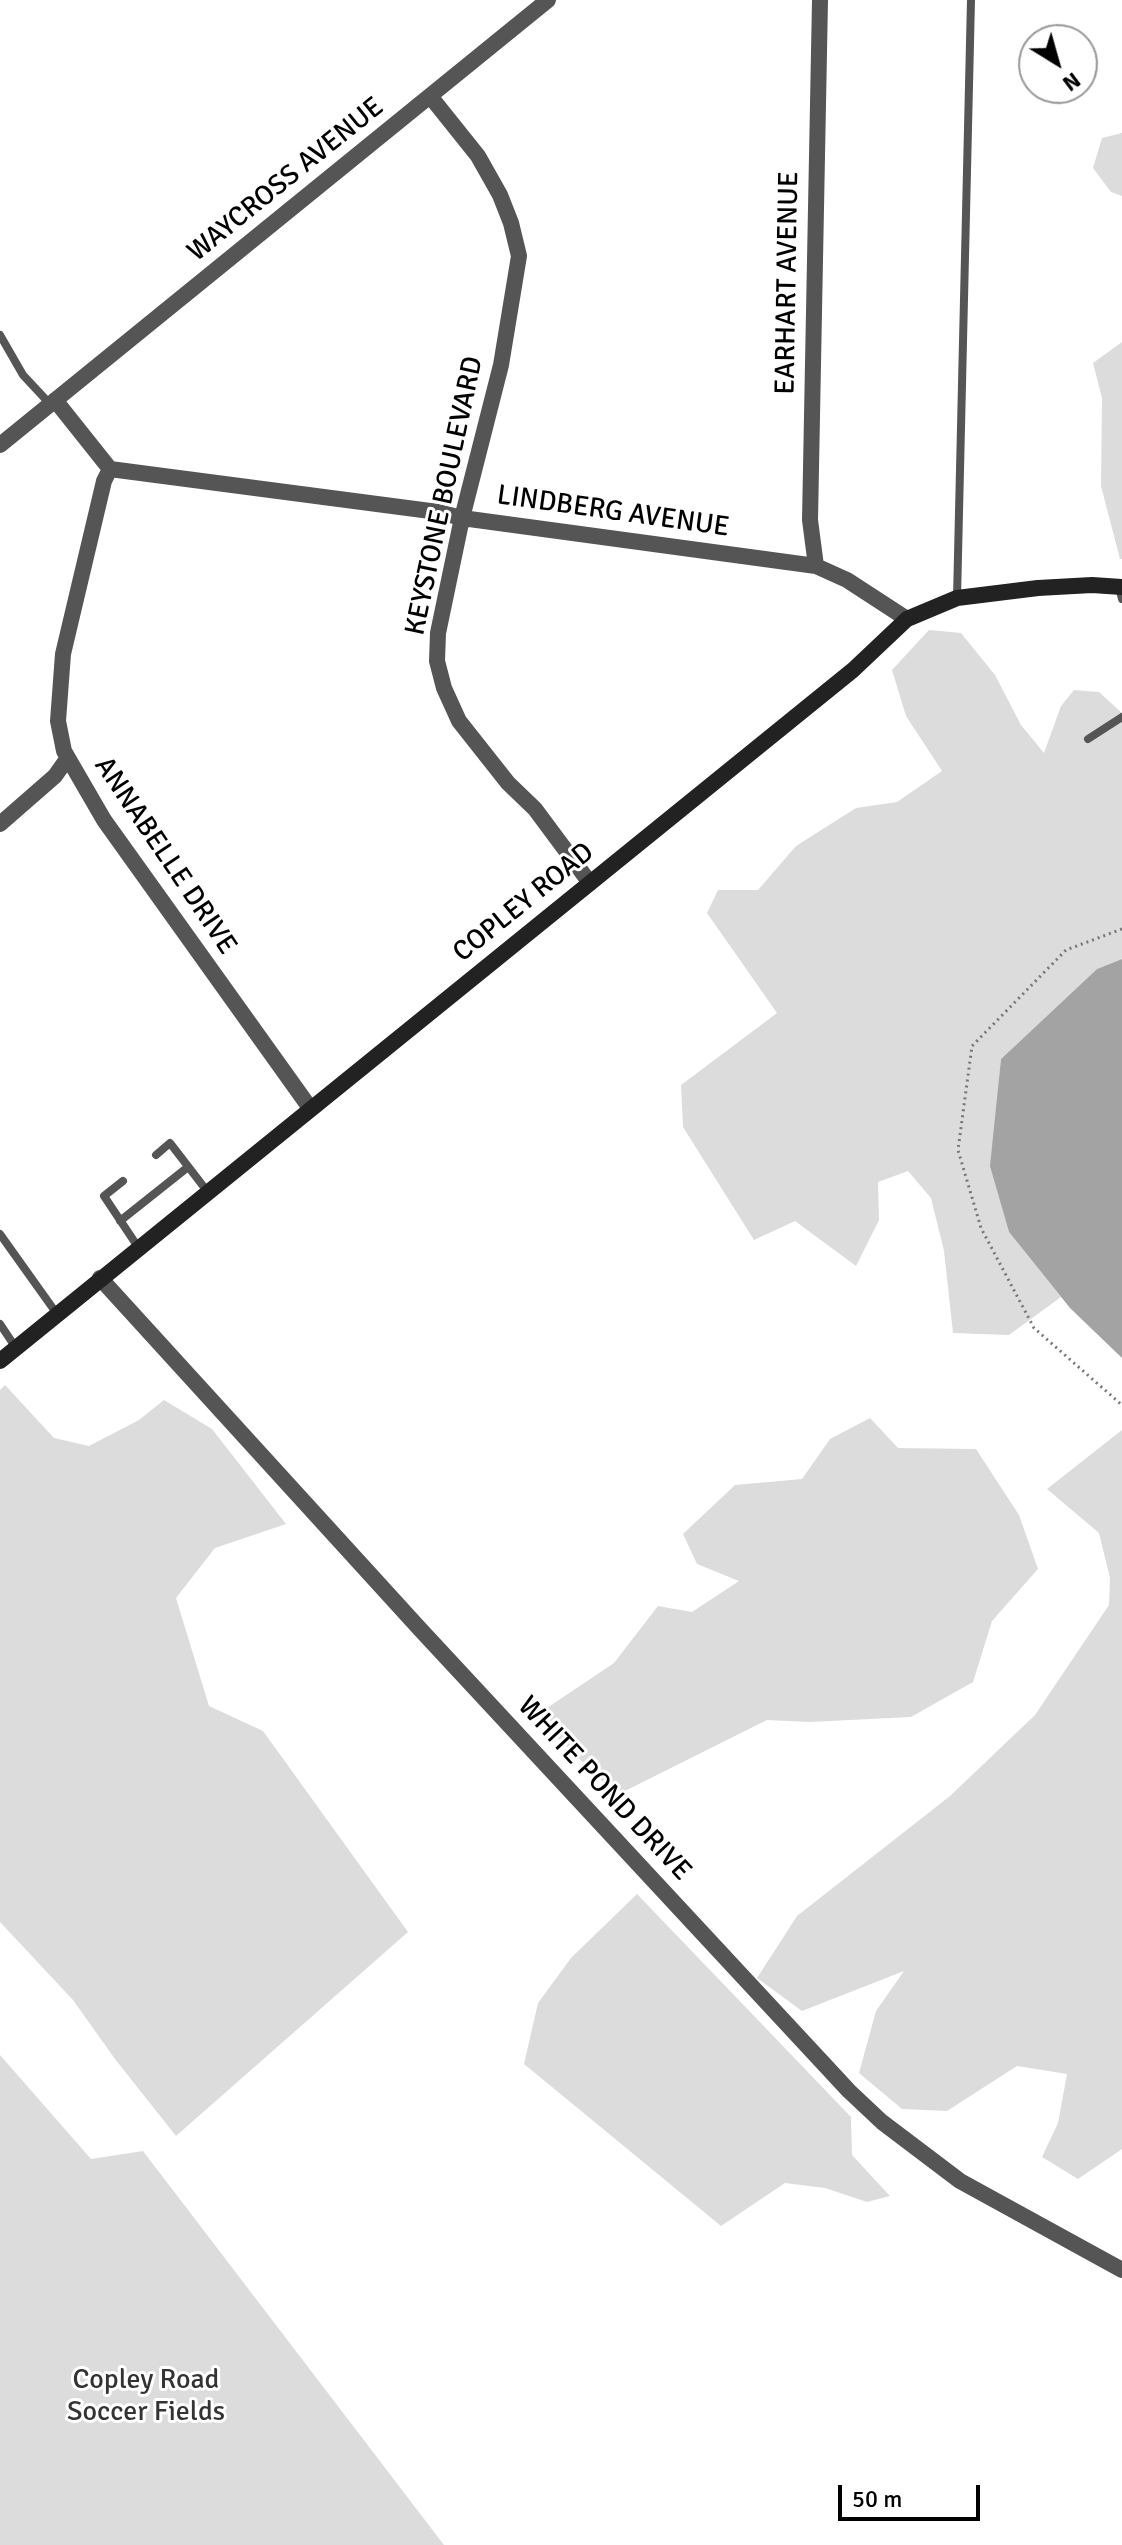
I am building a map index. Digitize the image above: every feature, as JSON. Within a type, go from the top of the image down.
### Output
[{"type":"main road","name":"COPLEY ROAD","points":[[0,1361],[853,670],[907,619],[957,598],[1092,585],[1121,591]]},
{"type":"street","name":"WAYCROSS AVENUE","points":[[0,445],[548,0]]},
{"type":"street","name":"EARHART AVENUE","points":[[816,566],[810,505],[820,0]]},
{"type":"street","name":"KEYSTONE BOULEVARD","points":[[430,96],[478,156],[500,195],[519,256],[501,365],[462,518],[438,633],[437,661],[444,688],[459,721],[508,783],[535,809],[590,883]]},
{"type":"street","points":[[53,402],[110,469]]},
{"type":"street","name":"LINDBERG AVENUE","points":[[110,469],[816,566],[847,580],[907,619]]},
{"type":"street","name":"ANNABELLE DRIVE","points":[[110,469],[104,481],[63,654],[58,721],[67,759],[104,820],[310,1108]]},
{"type":"street","points":[[0,824],[55,776],[67,759]]},
{"type":"street","name":"WHITE POND DRIVE","points":[[100,1278],[419,1628],[849,2091],[882,2122],[949,2174],[1122,2270]]},
{"type":"lane","points":[[957,598],[971,0]]},
{"type":"lane","points":[[0,335],[23,375],[53,402]]},
{"type":"lane","points":[[1088,739],[1122,717]]},
{"type":"lane","points":[[156,1155],[170,1143],[207,1191]]},
{"type":"lane","points":[[120,1221],[188,1167]]},
{"type":"lane","points":[[123,1181],[104,1196],[138,1247]]},
{"type":"lane","points":[[0,1234],[57,1314]]},
{"type":"lane","points":[[0,1324],[16,1348]]},
{"type":"path","points":[[1122,929],[1066,950],[972,1046],[958,1150],[981,1228],[1034,1328],[1122,1405]]},
{"type":"green space","points":[[1122,133],[1122,196],[1111,192],[1093,168],[1102,138]]},
{"type":"green space","points":[[1122,342],[1120,559],[1101,486],[1102,398],[1093,363]]},
{"type":"green space","points":[[929,630],[961,633],[995,675],[1021,725],[1044,753],[1061,706],[1074,690],[1099,692],[1122,713],[1122,959],[1097,969],[1001,1059],[991,1167],[1009,1232],[1061,1297],[1009,1335],[953,1333],[944,1251],[931,1198],[908,1171],[878,1182],[879,1220],[856,1266],[795,1221],[754,1240],[683,1127],[681,1085],[777,1013],[707,913],[718,890],[758,890],[796,846],[856,808],[897,802],[942,771],[906,716],[892,670]]},
{"type":"green space","points":[[5,1385],[54,1438],[89,1446],[139,1420],[164,1400],[212,1429],[286,1524],[215,1548],[176,1598],[209,1706],[263,1731],[408,1932],[176,2136],[73,2000],[0,1922],[0,1390]]},
{"type":"green space","points":[[870,1418],[898,1448],[976,1449],[1019,1515],[1038,1569],[992,1621],[973,1682],[911,1717],[809,1722],[767,1720],[617,1795],[535,1716],[614,1663],[658,1606],[692,1612],[739,1581],[697,1564],[683,1534],[735,1485],[802,1479],[830,1439]]},
{"type":"green space","points":[[1122,1430],[1122,2149],[1078,2179],[1042,2157],[1058,2123],[1067,2074],[1017,2066],[947,2111],[902,2109],[859,2073],[876,2011],[904,1971],[802,2011],[757,1978],[797,1916],[950,1796],[1035,1715],[1109,1605],[1110,1578],[1099,1533],[1047,1489]]},
{"type":"green space","points":[[637,1894],[851,2117],[852,2155],[890,2196],[867,2202],[825,2188],[785,2183],[721,2226],[524,2064],[538,2003],[571,1958]]},
{"type":"green space","name":"Copley Road Soccer Fields","points":[[0,2055],[91,2159],[143,2151],[444,2545],[0,2545]]},
{"type":"shaded area","points":[[1122,959],[1122,1358],[1070,1308],[1009,1232],[990,1166],[1001,1059],[1097,969]]}]
